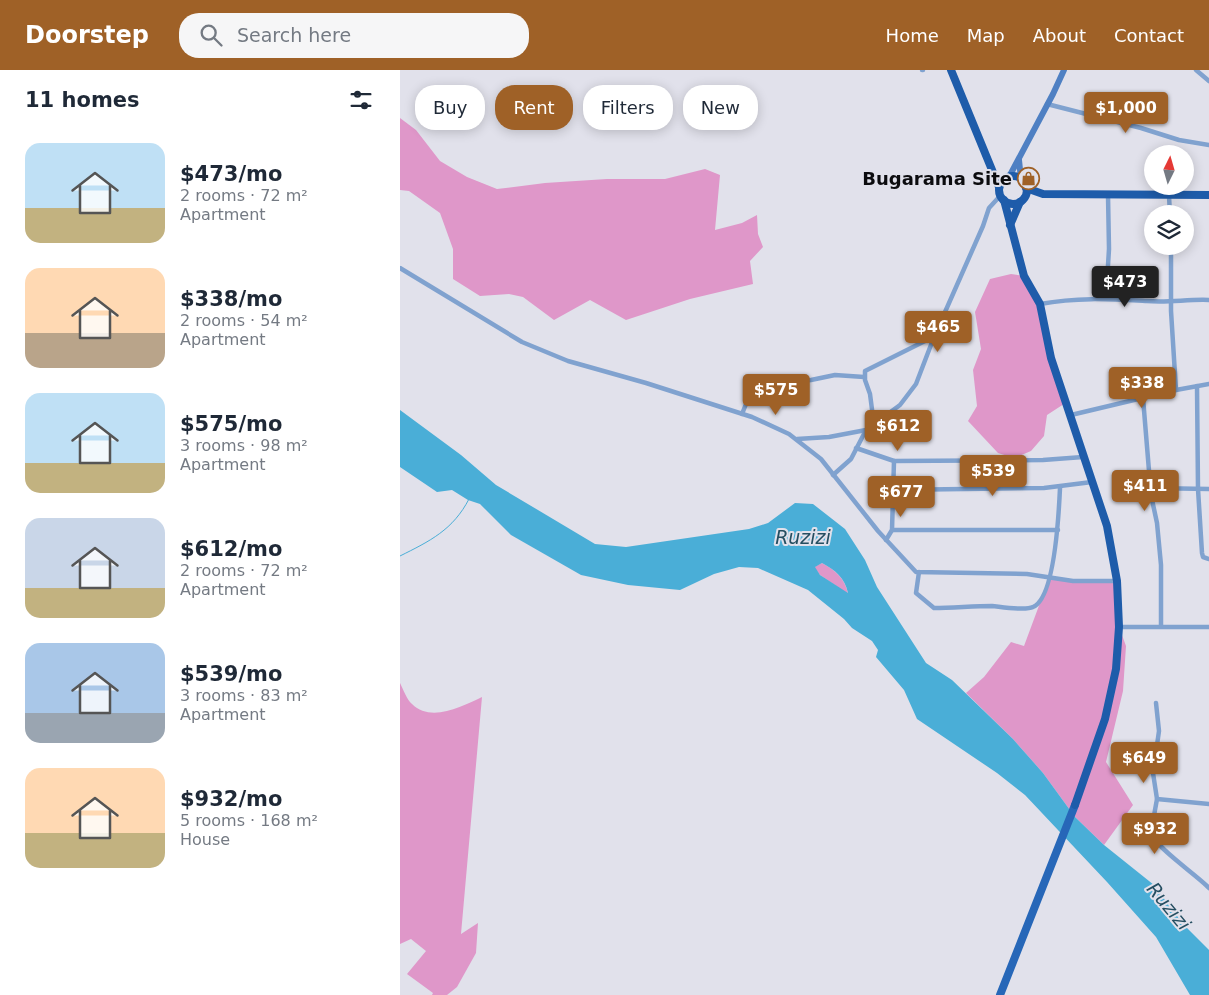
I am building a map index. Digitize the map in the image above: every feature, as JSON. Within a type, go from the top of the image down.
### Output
[{"type":"highway","points":[[951,70],[999,187],[1024,276],[1040,304],[1051,358],[1072,415],[1083,457],[1107,526],[1117,581],[1120,627],[1116,670],[1105,719],[1075,805]]},
{"type":"highway","points":[[999,187],[1009,177],[1020,179],[1026,188],[1043,194]]},
{"type":"highway","points":[[1010,225],[1026,188]]},
{"type":"highway","points":[[1002,198],[1013,204],[1043,194],[1209,195]]},
{"type":"main road","points":[[1009,177],[1064,70]]},
{"type":"main road","points":[[1019,158],[1020,179]]},
{"type":"main road","points":[[1000,995],[1075,805]]},
{"type":"street","points":[[1196,70],[1209,81]]},
{"type":"street","points":[[1047,104],[1180,140],[1209,145]]},
{"type":"street","points":[[1106,298],[1109,249],[1108,195]]},
{"type":"street","points":[[1168,196],[1169,205]]},
{"type":"street","points":[[833,475],[851,459],[866,430],[908,397],[916,384],[989,208],[1002,198]]},
{"type":"street","points":[[1171,255],[1171,300],[1176,390]]},
{"type":"street","points":[[400,268],[529,345],[568,361],[606,371],[775,426],[797,439],[821,460],[886,540],[916,572],[1050,576],[1073,580],[1117,581]]},
{"type":"street","points":[[1040,304],[1072,298],[1148,301],[1209,300]]},
{"type":"street","points":[[874,424],[870,394],[864,377],[867,369],[934,337]]},
{"type":"street","points":[[742,414],[750,394],[767,386],[811,380],[835,374],[864,377]]},
{"type":"street","points":[[1072,415],[1209,384]]},
{"type":"street","points":[[1197,386],[1198,488],[1202,553],[1203,557],[1209,559]]},
{"type":"street","points":[[1143,398],[1151,488],[1161,565],[1161,626]]},
{"type":"street","points":[[797,439],[829,437],[866,430]]},
{"type":"street","points":[[856,448],[894,461],[1043,460],[1083,457]]},
{"type":"street","points":[[886,540],[892,530],[894,461]]},
{"type":"street","points":[[892,490],[1060,488],[1092,482]]},
{"type":"street","points":[[919,572],[916,593],[934,608],[990,606],[1031,609],[1038,605],[1050,576],[1058,530],[1060,488]]},
{"type":"street","points":[[1151,488],[1209,489]]},
{"type":"street","points":[[892,530],[1058,530]]},
{"type":"street","points":[[1120,627],[1209,627]]},
{"type":"street","points":[[1156,703],[1159,731],[1153,773],[1157,799],[1154,830],[1157,844],[1199,877],[1209,888]]},
{"type":"street","points":[[1157,799],[1209,804]]},
{"type":"shaded area","points":[[400,118],[416,130],[440,161],[467,177],[497,189],[545,183],[607,179],[665,179],[705,169],[720,175],[715,230],[742,223],[757,215],[758,234],[763,247],[750,261],[753,284],[690,299],[626,320],[590,300],[554,320],[523,297],[509,294],[480,296],[453,279],[453,249],[440,213],[409,191],[400,190]]},
{"type":"shaded area","points":[[1011,274],[1024,276],[1040,304],[1067,402],[1047,415],[1044,436],[1031,451],[1014,458],[998,453],[968,421],[977,406],[973,370],[981,349],[975,312],[990,279]]},
{"type":"shaded area","points":[[822,563],[839,575],[847,588],[848,594],[820,575],[814,567]]},
{"type":"shaded area","points":[[1050,576],[1073,581],[1117,581],[1119,627],[1126,646],[1123,691],[1106,762],[1133,805],[1104,845],[1075,817],[1043,773],[1013,739],[966,693],[984,677],[1011,642],[1024,646]]},
{"type":"shaded area","points":[[400,683],[410,702],[420,710],[428,712],[447,711],[482,697],[461,934],[478,923],[476,953],[457,987],[447,995],[432,995],[433,993],[407,974],[426,951],[411,939],[400,944]]},
{"type":"water","name":"Ruzizi","points":[[400,410],[461,455],[496,485],[595,544],[626,547],[749,529],[768,523],[795,503],[813,504],[845,529],[865,560],[877,587],[926,663],[952,680],[1013,739],[1043,773],[1075,817],[1104,845],[1154,885],[1183,924],[1209,950],[1209,995],[1190,995],[1156,937],[1025,795],[997,773],[917,719],[904,690],[876,657],[878,650],[872,641],[852,628],[844,619],[808,590],[758,568],[739,567],[714,574],[680,590],[628,585],[581,575],[511,535],[480,504],[468,500],[452,490],[437,492],[400,467]],"holes":[[[822,563],[842,579],[848,593],[820,575],[815,567]]]},
{"type":"waterway","points":[[400,556],[431,540],[448,527],[463,510],[469,499]]},
{"type":"place","name":"Bugarama Site","points":[[1028,179]]}]
